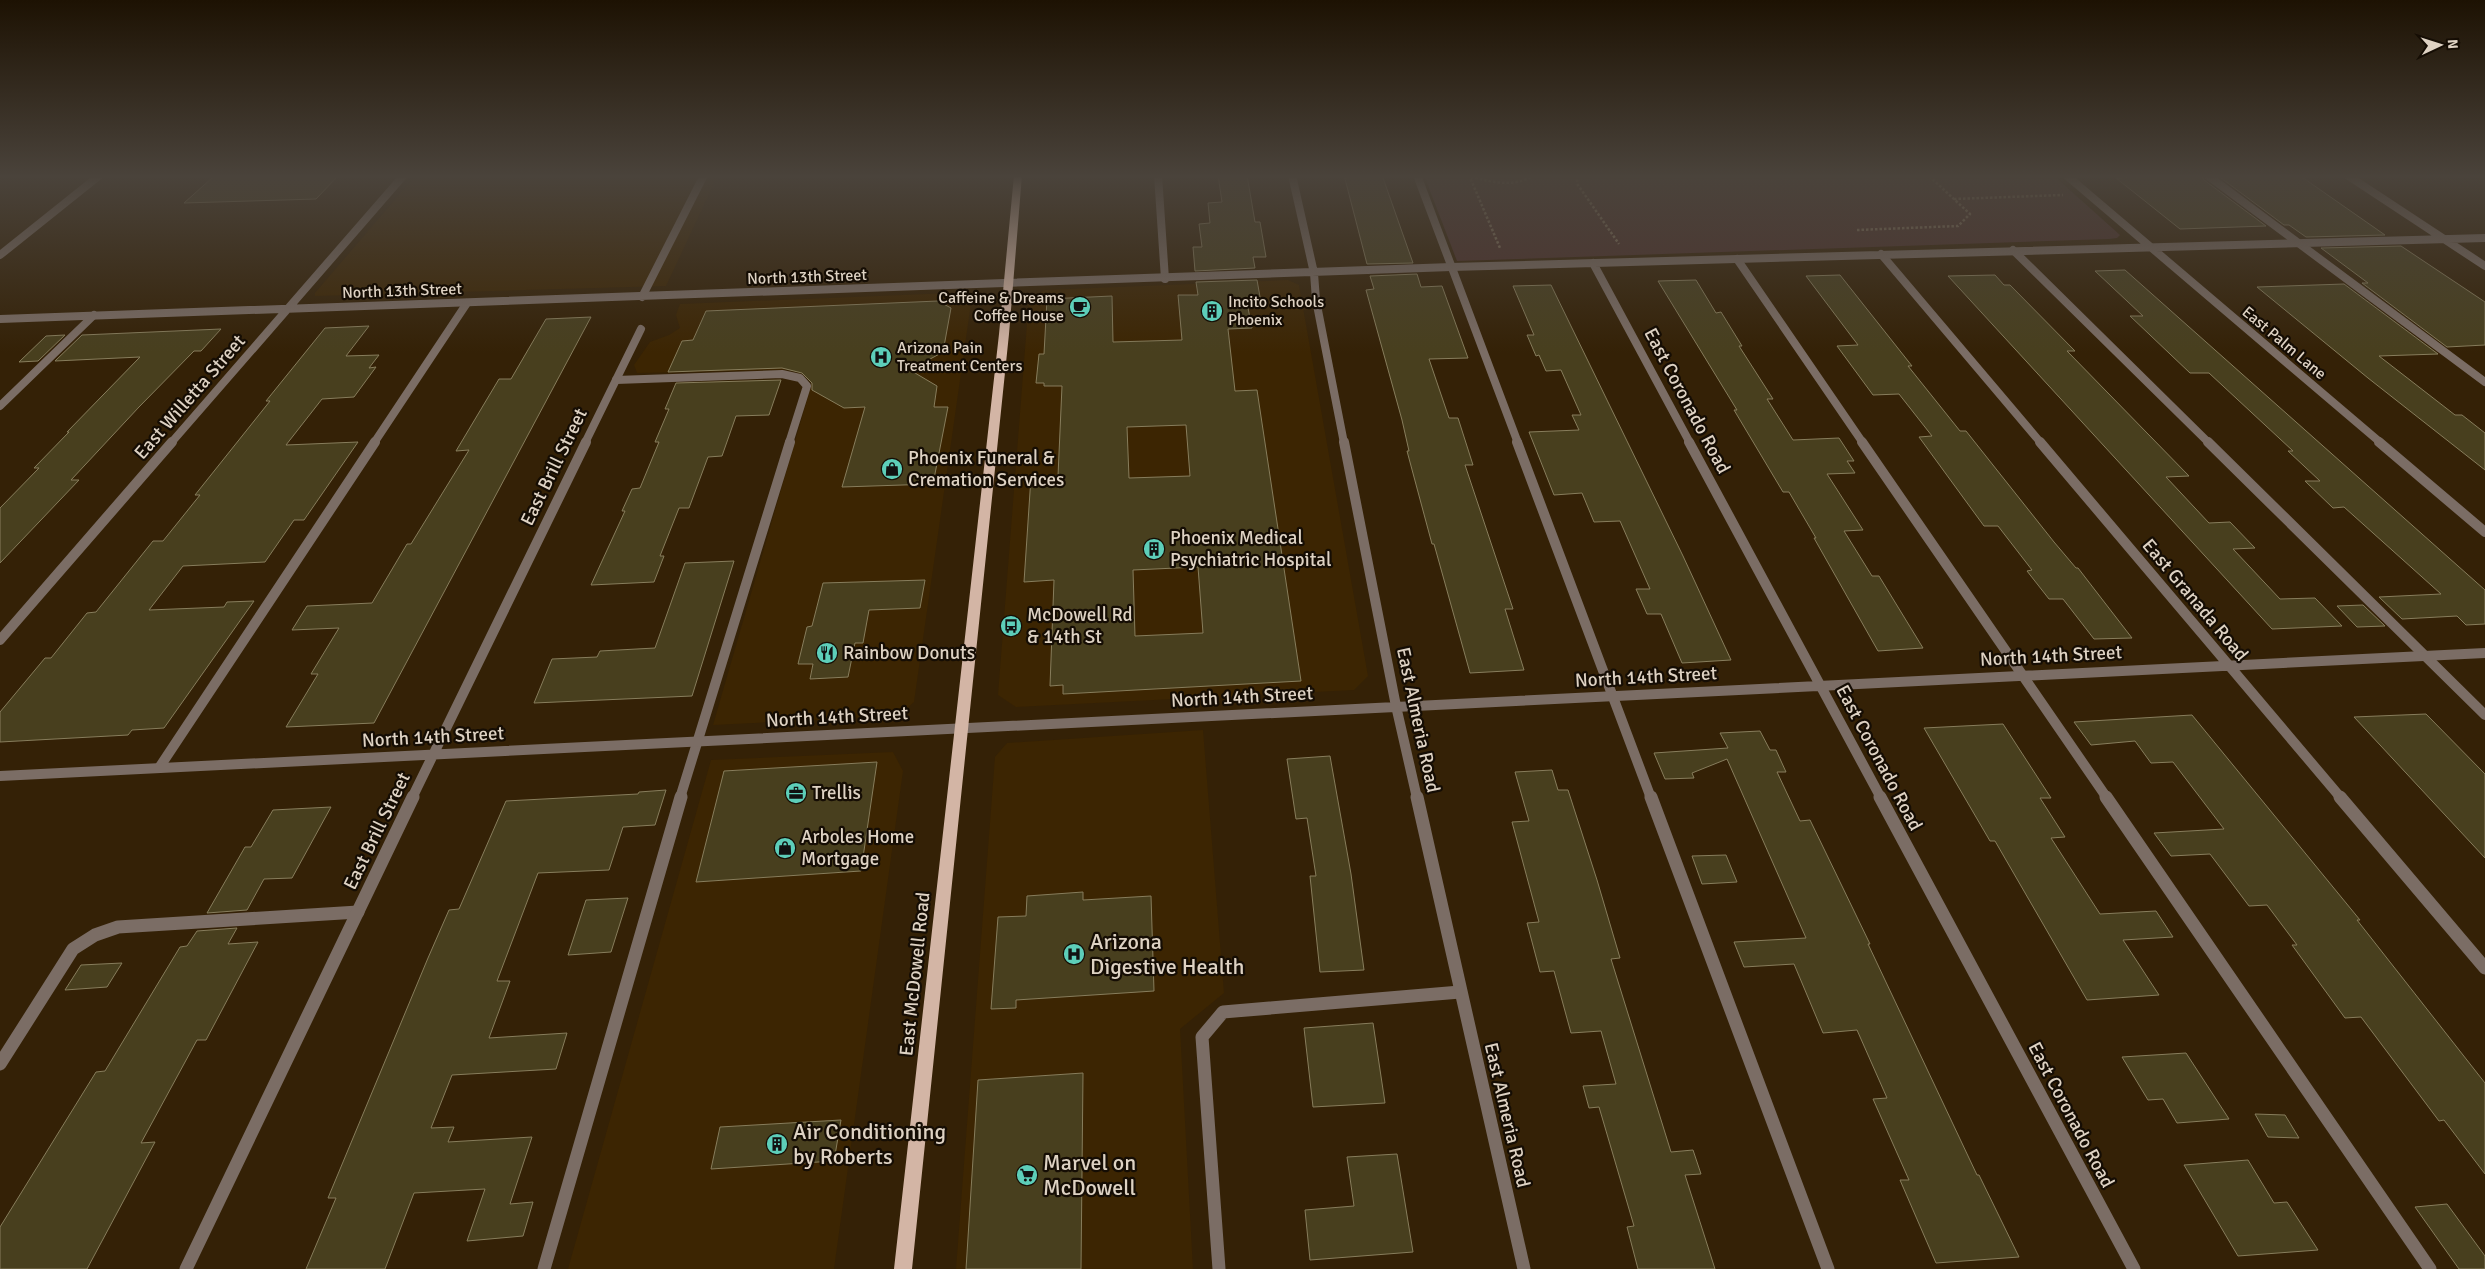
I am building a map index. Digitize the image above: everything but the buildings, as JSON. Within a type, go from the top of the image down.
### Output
[{"type":"main road","name":"East McDowell Road","points":[[903,1269],[1013,234]]},
{"type":"street","points":[[0,255],[26,234]]},
{"type":"street","name":"East Willetta Street","points":[[0,640],[352,234]]},
{"type":"street","points":[[642,296],[674,234]]},
{"type":"street","points":[[1162,234],[1165,279]]},
{"type":"street","name":"East Almeria Road","points":[[1305,234],[1314,272],[1316,300],[1396,706],[1524,1269]]},
{"type":"street","points":[[1439,234],[1611,696],[1828,1269]]},
{"type":"street","name":"East Palm Lane","points":[[2136,234],[2485,532]]},
{"type":"street","points":[[2286,234],[2485,382]]},
{"type":"street","points":[[2437,234],[2485,266]]},
{"type":"street","name":"North 13th Street","points":[[0,319],[1165,279],[1314,272],[2150,246],[2485,238]]},
{"type":"street","points":[[2013,250],[2485,716]]},
{"type":"street","name":"East Granada Road","points":[[1881,254],[2485,968]]},
{"type":"street","points":[[1737,259],[2430,1269]]},
{"type":"street","name":"East Coronado Road","points":[[1593,263],[2134,1269]]},
{"type":"street","points":[[159,768],[467,303]]},
{"type":"street","points":[[0,406],[94,315]]},
{"type":"street","name":"East Brill Street","points":[[186,1269],[433,754],[641,329]]},
{"type":"street","points":[[544,1269],[697,741],[807,386],[804,379],[795,375],[782,374],[616,380]]},
{"type":"street","name":"North 14th Street","points":[[0,776],[2485,652]]},
{"type":"street","points":[[0,1064],[73,949],[95,935],[118,927],[358,912]]},
{"type":"street","points":[[1219,1269],[1202,1036],[1223,1012],[1460,992]]},
{"type":"path","points":[[1494,234],[1503,255]]},
{"type":"path","points":[[1612,234],[1620,245]]},
{"type":"shaded area","points":[[365,234],[690,234],[666,286],[315,296],[315,293]]},
{"type":"shaded area","points":[[1447,234],[2120,235],[2117,238],[2109,239],[1457,261]]},
{"type":"shaded area","points":[[1288,280],[1299,285],[1368,676],[1354,690],[1016,707],[998,695],[1029,298],[1045,290]]},
{"type":"shaded area","points":[[964,294],[971,303],[914,702],[903,712],[888,716],[713,725],[816,369],[637,373],[634,365],[650,342],[669,335],[680,328],[676,315],[680,304]]},
{"type":"shaded area","points":[[1203,730],[1224,993],[1180,1029],[1193,1269],[956,1269],[995,757],[1007,743]]},
{"type":"shaded area","points":[[893,752],[903,771],[834,1269],[568,1269],[711,760]]},
{"type":"place","name":"Caffeine & Dreams Coffee House","points":[[1080,307]]},
{"type":"place","name":"Incito Schools Phoenix","points":[[1212,311]]},
{"type":"place","name":"Arizona Pain Treatment Centers","points":[[881,357]]},
{"type":"place","name":"Phoenix Funeral & Cremation Services","points":[[892,469]]},
{"type":"place","name":"Phoenix Medical Psychiatric Hospital","points":[[1154,549]]},
{"type":"place","name":"McDowell Rd & 14th St","points":[[1011,626]]},
{"type":"place","name":"Rainbow Donuts","points":[[827,653]]},
{"type":"place","name":"Trellis","points":[[796,793]]},
{"type":"place","name":"Arboles Home Mortgage","points":[[785,848]]},
{"type":"place","name":"Arizona Digestive Health","points":[[1074,954]]},
{"type":"place","name":"Air Conditioning by Roberts","points":[[777,1144]]},
{"type":"place","name":"Marvel on McDowell","points":[[1027,1175]]}]
